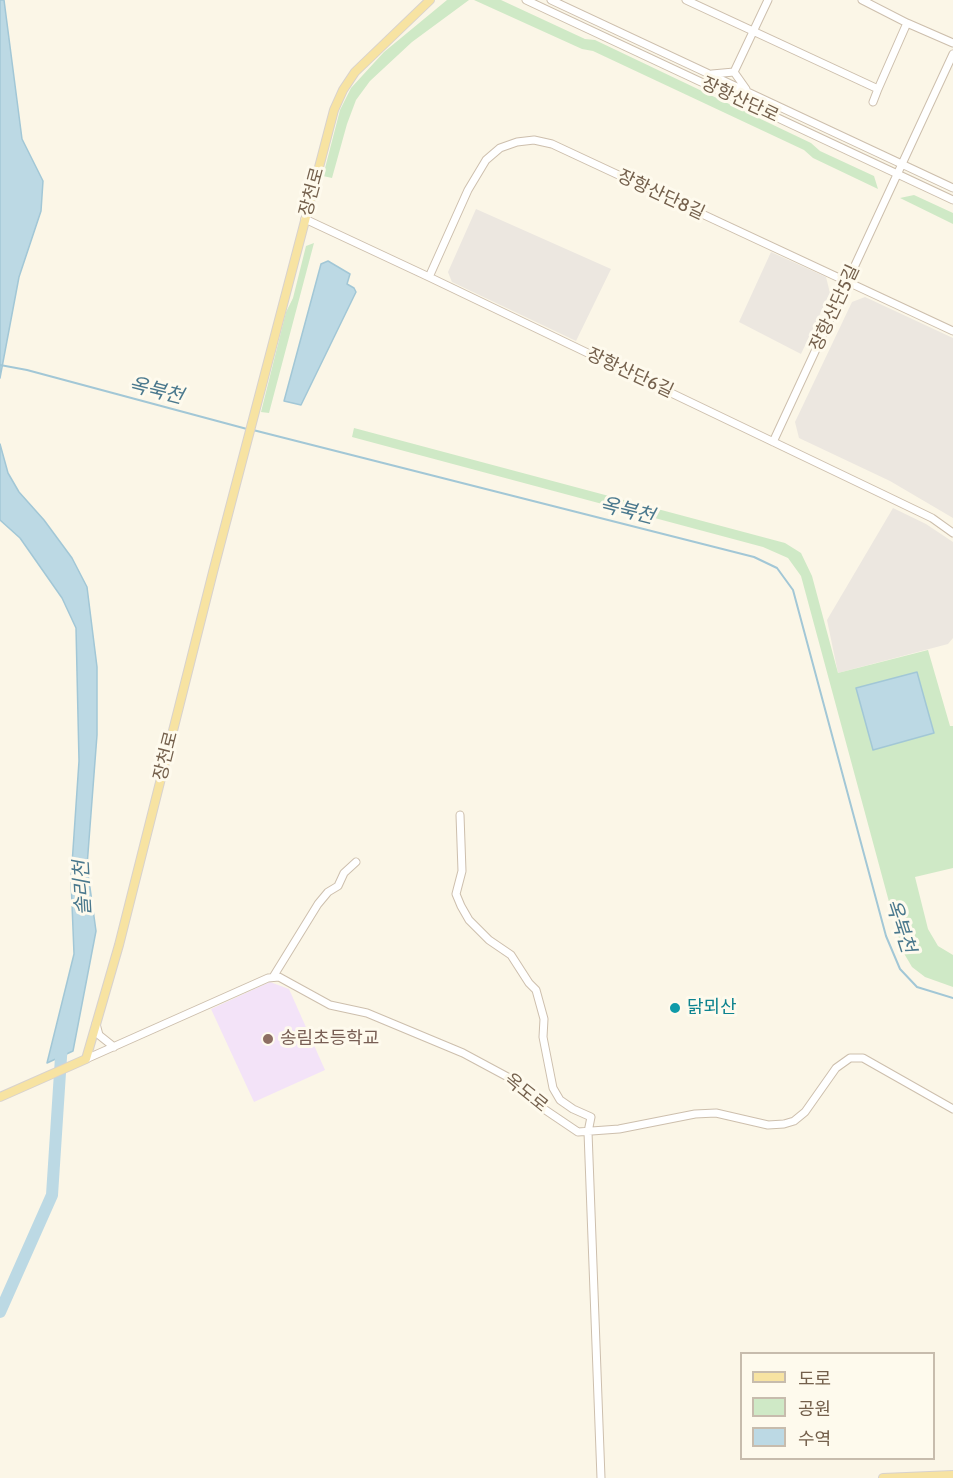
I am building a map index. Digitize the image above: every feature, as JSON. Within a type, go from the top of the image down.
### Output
[{"type":"main road","name":"장천로","points":[[86,1059],[119,945],[334,110],[342,90],[361,66],[430,0]]},
{"type":"main road","points":[[0,1097],[86,1059]]},
{"type":"main road","points":[[883,1478],[953,1475]]},
{"type":"street","name":"장항산단로","points":[[526,0],[953,200]]},
{"type":"street","name":"장항산단로","points":[[551,0],[953,188]]},
{"type":"street","points":[[686,0],[878,89]]},
{"type":"street","points":[[734,72],[768,0]]},
{"type":"street","points":[[862,0],[953,43]]},
{"type":"street","points":[[873,102],[908,23]]},
{"type":"street","name":"장항산단5길","points":[[772,442],[953,54]]},
{"type":"street","points":[[708,74],[734,72]]},
{"type":"street","points":[[734,72],[749,93]]},
{"type":"street","name":"장항산단8길","points":[[429,277],[468,190],[486,160],[500,148],[517,142],[534,140],[552,144],[953,331]]},
{"type":"street","name":"장항산단6길","points":[[305,219],[932,518],[953,533]]},
{"type":"street","points":[[460,815],[462,871],[456,894],[469,920],[489,940],[511,955],[536,990],[541,1006],[543,1037],[553,1088],[561,1100],[573,1109],[591,1117],[588,1132],[601,1478]]},
{"type":"street","points":[[86,1059],[242,989],[273,978],[318,904],[328,892],[338,886],[344,873],[356,862]]},
{"type":"street","name":"옥도로","points":[[273,978],[279,977],[330,1005],[366,1013],[463,1053],[517,1082],[538,1105],[578,1131],[588,1132]]},
{"type":"street","points":[[96,1024],[99,1035],[114,1047]]},
{"type":"street","points":[[588,1132],[716,1113],[768,1125],[784,1124],[794,1121],[805,1112],[836,1068],[850,1058],[862,1058],[953,1109]]},
{"type":"shaded area","points":[[476,209],[611,269],[576,341],[452,282],[448,272]]},
{"type":"shaded area","points":[[771,252],[826,277],[830,293],[801,354],[739,322]]},
{"type":"shaded area","points":[[865,297],[953,338],[953,518],[890,481],[799,438],[795,422],[852,302]]},
{"type":"shaded area","points":[[893,508],[926,524],[953,542],[953,638],[948,644],[838,673],[827,620]]},
{"type":"shaded area","name":"송림초등학교","points":[[270,982],[289,989],[325,1070],[254,1102],[211,1009]]},
{"type":"green space","points":[[447,0],[469,0],[412,42],[370,81],[356,100],[332,178],[323,176],[340,110],[351,88],[384,52]]},
{"type":"green space","points":[[474,0],[501,0],[585,39],[595,40],[811,143],[820,151],[874,176],[878,189],[813,158],[804,150],[593,51],[582,49]]},
{"type":"green space","points":[[914,195],[953,213],[953,224],[900,198]]},
{"type":"green space","points":[[314,243],[269,413],[261,412],[286,312],[293,298],[306,246]]},
{"type":"green space","points":[[354,428],[785,543],[801,553],[812,576],[838,673],[928,650],[950,726],[953,726],[953,868],[915,877],[928,929],[938,946],[953,955],[953,987],[925,977],[912,967],[902,950],[801,576],[788,558],[763,547],[352,437]]},
{"type":"water","points":[[0,0],[4,0],[22,139],[43,181],[41,211],[19,277],[0,378]]},
{"type":"water","points":[[328,261],[350,274],[347,284],[356,292],[301,405],[284,401],[321,264]]},
{"type":"water","points":[[0,444],[8,473],[19,492],[44,520],[72,558],[87,587],[97,667],[97,735],[87,866],[96,931],[73,1051],[47,1063],[74,954],[71,879],[79,761],[76,628],[62,598],[20,538],[0,520]]},
{"type":"water","points":[[917,672],[934,733],[873,750],[856,688]]},
{"type":"waterway","name":"옥북천","points":[[0,365],[27,370],[247,429]]},
{"type":"waterway","name":"옥북천","points":[[253,430],[754,557],[777,568],[793,590],[886,936],[900,969],[917,987],[953,998]]},
{"type":"waterway","name":"솔리천","points":[[0,1312],[52,1195],[62,1042]]},
{"type":"place","name":"닭뫼산","points":[[675,1008]]},
{"type":"place","name":"송림초등학교","points":[[268,1039]]}]
